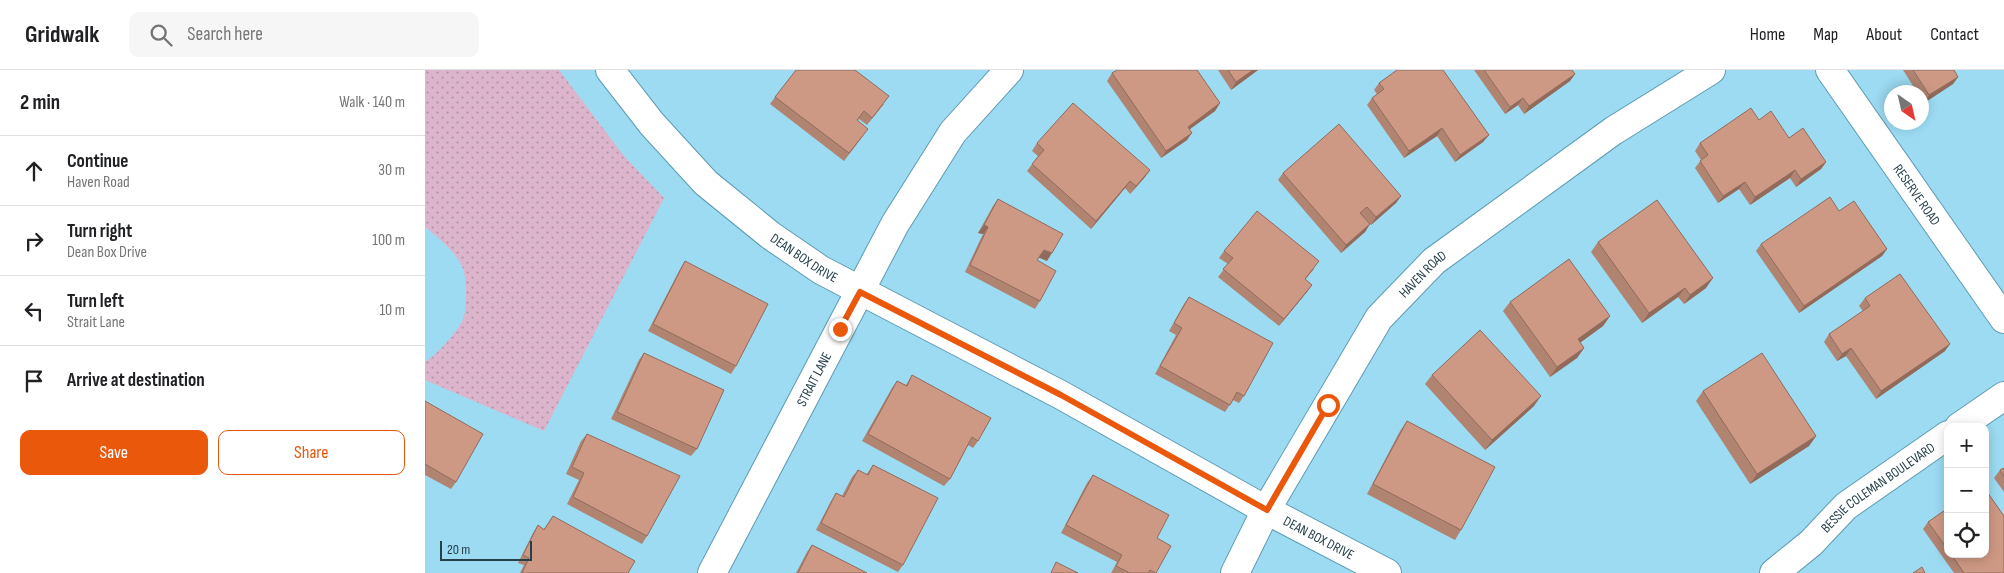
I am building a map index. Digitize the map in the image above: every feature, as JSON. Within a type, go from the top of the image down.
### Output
[{"type":"street","name":"DEAN BOX DRIVE","points":[[610,70],[652,124],[706,183],[770,235],[821,270],[1061,395],[1267,510],[1387,573]]},
{"type":"street","name":"STRAIT LANE","points":[[712,573],[895,224],[953,132],[1009,70]]},
{"type":"street","name":"HAVEN ROAD","points":[[1235,573],[1267,510],[1379,318],[1434,262],[1613,131],[1711,70]]},
{"type":"street","name":"RESERVE ROAD","points":[[1830,70],[2004,319]]},
{"type":"street","points":[[1965,423],[2004,396]]},
{"type":"street","name":"BESSIE COLEMAN BOULEVARD","points":[[1775,573],[1811,543],[1846,506],[1944,438]]},
{"type":"street","name":"BESSIE COLEMAN BOULEVARD","points":[[1794,573],[1811,543]]},
{"type":"shaded area","points":[[425,70],[559,70],[624,156],[664,198],[544,431],[425,380],[425,362],[448,341],[462,321],[465,311],[466,292],[463,269],[457,257],[425,227]]},
{"type":"building","points":[[796,70],[855,70],[889,96],[872,118],[864,111],[857,120],[868,129],[849,153],[775,97]]},
{"type":"building","points":[[1117,70],[1197,70],[1220,103],[1188,127],[1192,133],[1166,151],[1112,73]]},
{"type":"building","points":[[1228,70],[1253,70],[1236,82]]},
{"type":"building","points":[[1397,70],[1443,70],[1489,135],[1460,155],[1442,128],[1409,151],[1372,98],[1384,89],[1379,83]]},
{"type":"building","points":[[1484,70],[1572,70],[1575,74],[1529,106],[1523,98],[1510,107]]},
{"type":"building","points":[[1913,70],[1954,70],[1958,77],[1929,95],[1929,85],[1923,85]]},
{"type":"building","points":[[1073,103],[1150,170],[1136,186],[1130,181],[1096,221],[1032,164],[1044,150],[1037,143]]},
{"type":"building","points":[[1751,108],[1759,120],[1771,111],[1789,138],[1803,128],[1826,162],[1801,179],[1795,170],[1755,197],[1745,182],[1723,196],[1700,161],[1708,155],[1700,143]]},
{"type":"building","points":[[1339,124],[1401,196],[1376,217],[1367,207],[1360,213],[1370,224],[1346,245],[1283,173]]},
{"type":"building","points":[[1830,197],[1839,211],[1854,201],[1887,249],[1804,306],[1761,244]]},
{"type":"building","points":[[998,199],[1063,234],[1052,253],[1044,250],[1037,260],[1056,271],[1040,301],[970,265],[988,227],[984,225]]},
{"type":"building","points":[[1657,200],[1713,278],[1690,295],[1685,288],[1649,313],[1598,242]]},
{"type":"building","points":[[1257,211],[1319,261],[1305,279],[1312,285],[1284,319],[1223,269],[1233,258],[1224,251]]},
{"type":"building","points":[[1569,259],[1610,316],[1578,339],[1584,348],[1557,367],[1510,302]]},
{"type":"building","points":[[685,261],[768,304],[736,366],[653,324]]},
{"type":"building","points":[[1900,274],[1950,344],[1881,391],[1851,348],[1842,354],[1829,334],[1870,306],[1865,298]]},
{"type":"building","points":[[1189,297],[1273,343],[1244,396],[1237,392],[1230,405],[1160,366],[1182,328],[1174,323]]},
{"type":"building","points":[[1480,330],[1541,396],[1492,440],[1432,375]]},
{"type":"building","points":[[644,353],[724,390],[697,449],[617,412]]},
{"type":"building","points":[[1762,353],[1816,436],[1757,474],[1703,391]]},
{"type":"building","points":[[912,375],[991,418],[978,441],[972,437],[950,479],[868,434],[897,381],[907,386]]},
{"type":"building","points":[[425,401],[483,434],[456,482],[425,464]]},
{"type":"building","points":[[1407,421],[1495,467],[1461,530],[1373,484]]},
{"type":"building","points":[[587,434],[680,476],[647,536],[573,497],[584,473],[572,467]]},
{"type":"building","points":[[873,465],[938,498],[903,565],[821,523],[836,493],[844,497],[858,470],[868,475]]},
{"type":"building","points":[[2004,468],[2004,477],[2000,470]]},
{"type":"building","points":[[1093,475],[1169,515],[1157,538],[1171,546],[1156,573],[1150,570],[1148,573],[1130,573],[1116,566],[1122,555],[1066,525]]},
{"type":"building","points":[[1989,495],[2004,516],[2004,573],[1964,573],[1954,558],[1989,558]]},
{"type":"building","points":[[1944,511],[1944,544],[1928,522]]},
{"type":"building","points":[[553,516],[635,561],[628,573],[522,573],[529,558],[523,555],[538,525],[544,530]]},
{"type":"building","points":[[812,545],[867,573],[798,573]]},
{"type":"building","points":[[1056,562],[1078,573],[1051,573]]},
{"type":"building","points":[[1922,567],[1925,573],[1913,573]]},
{"type":"route","points":[[840,329],[860,292],[1061,395],[1267,510],[1328,405]]}]
